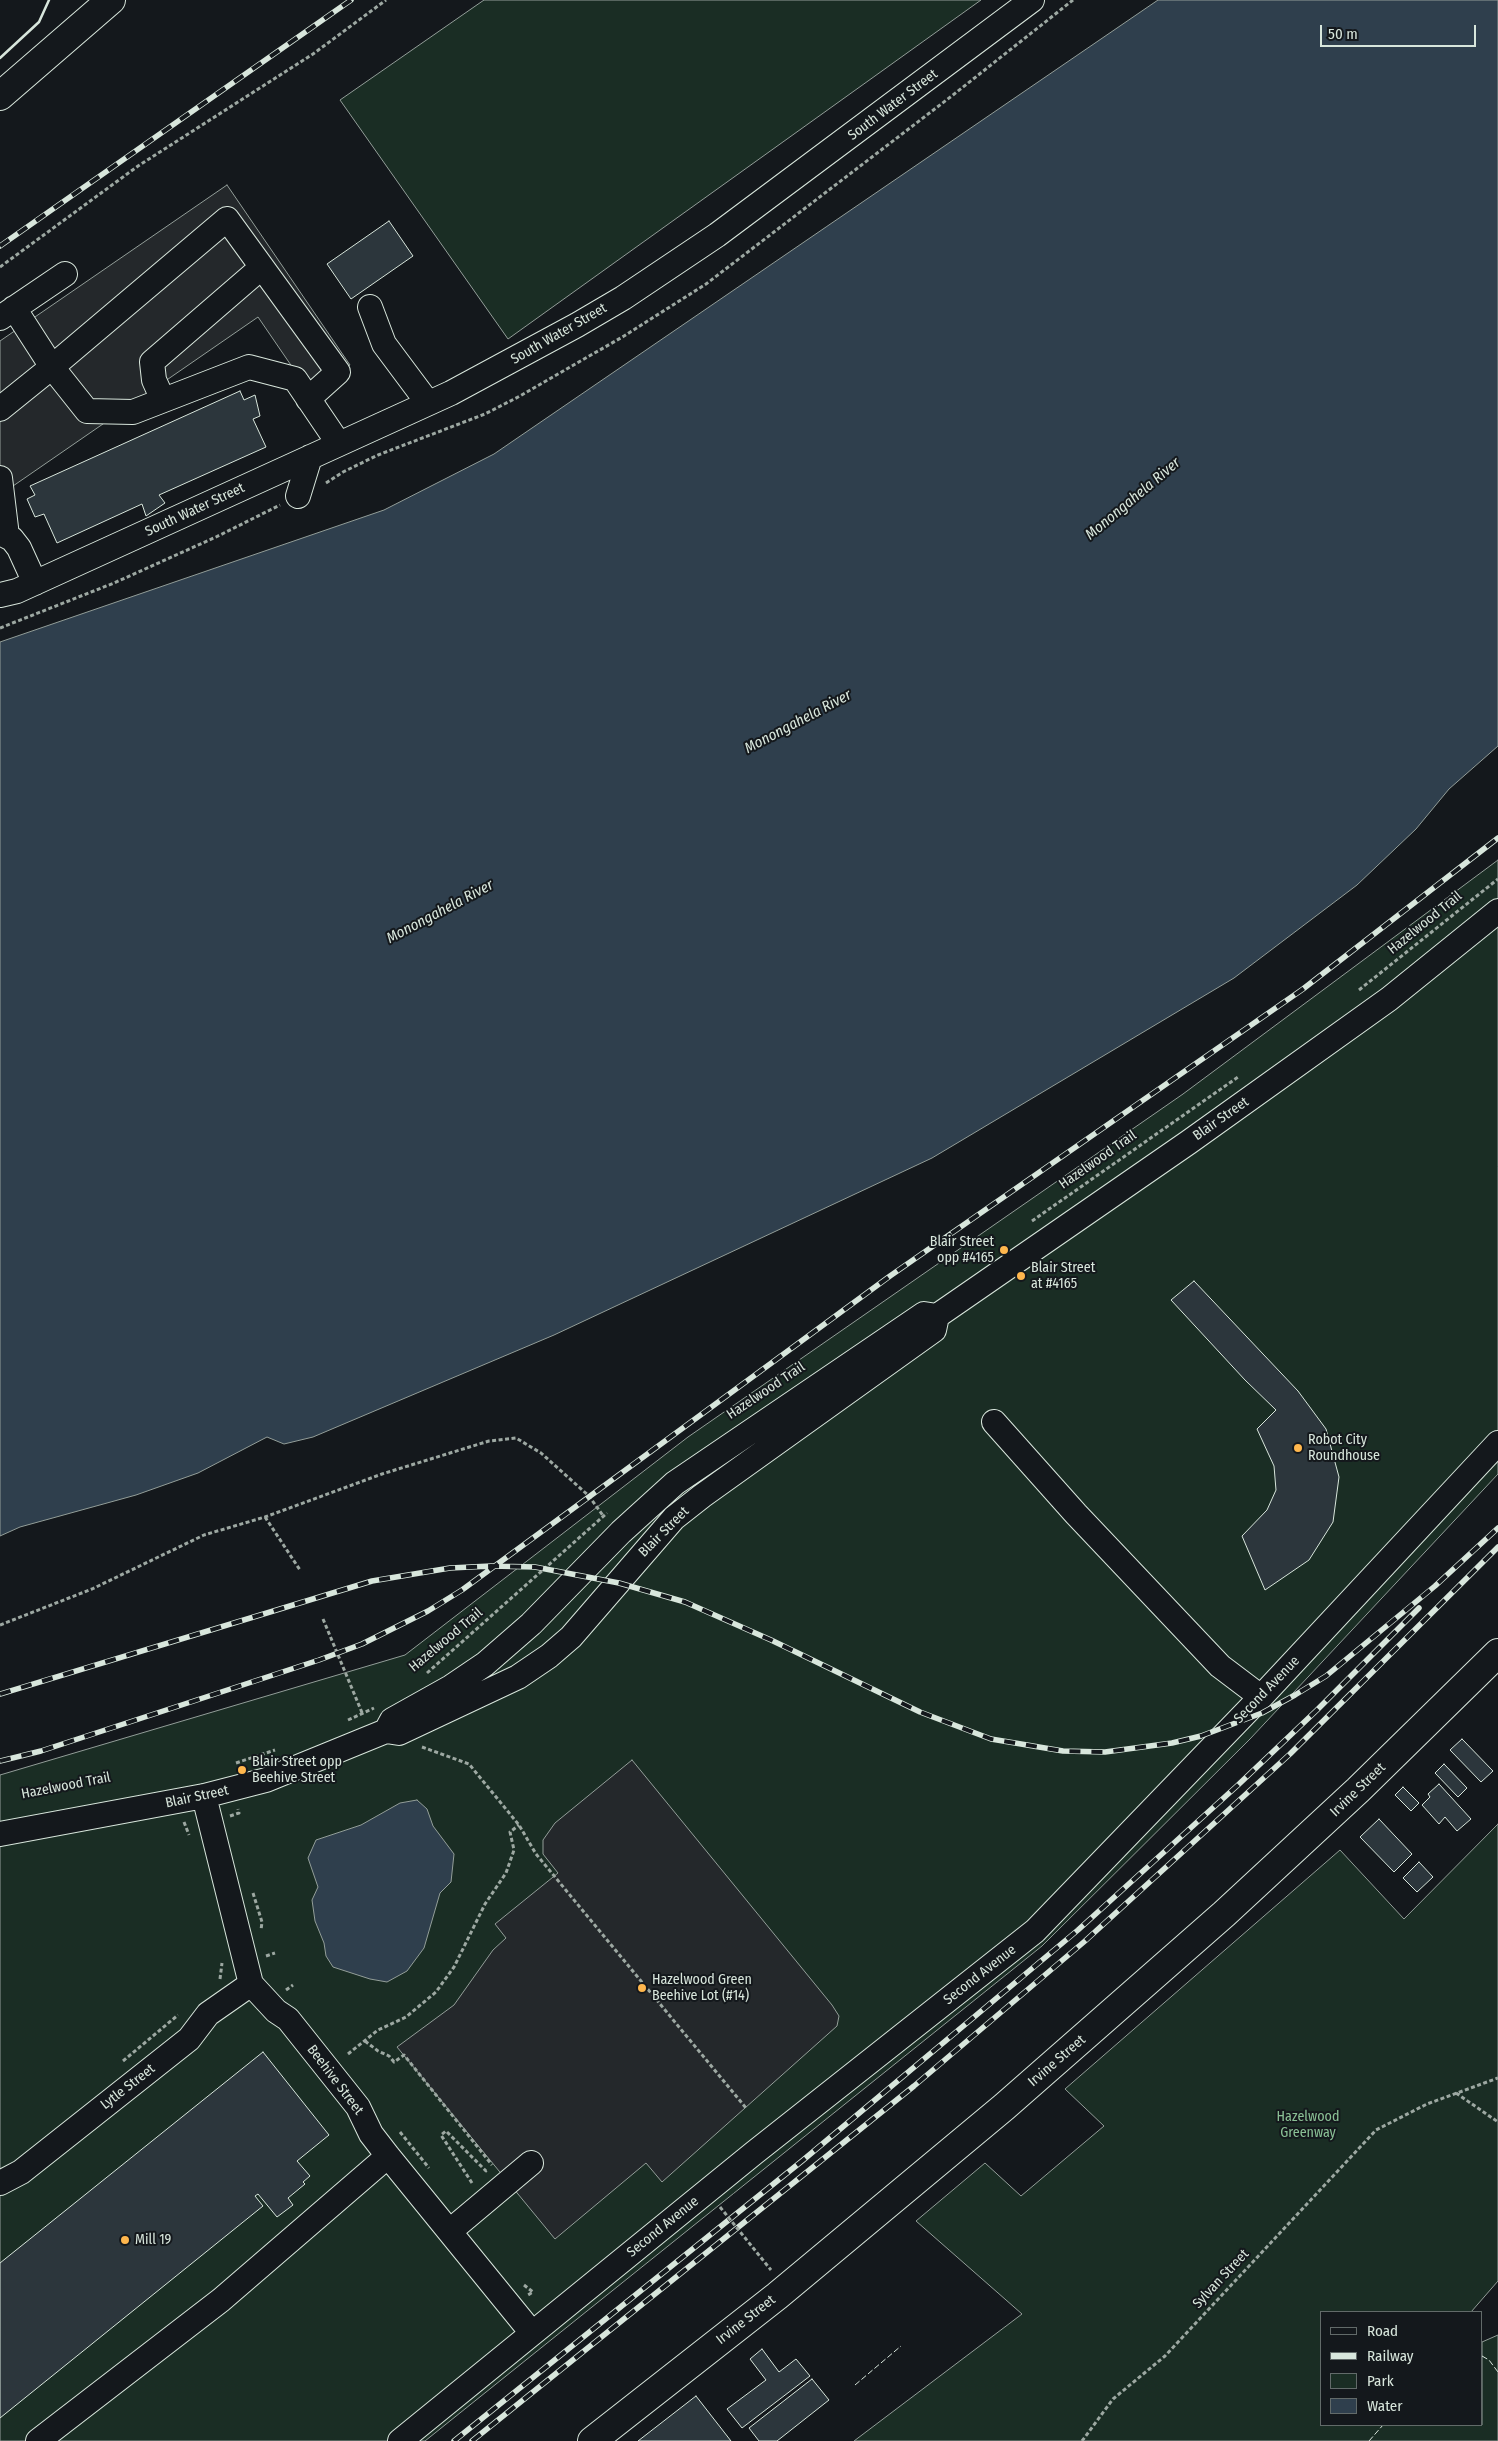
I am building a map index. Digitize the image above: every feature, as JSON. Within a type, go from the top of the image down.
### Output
[{"type":"main road","points":[[0,96],[111,0]]},
{"type":"main road","name":"Irvine Street","points":[[592,2441],[777,2296],[1011,2101],[1224,1914],[1358,1790],[1498,1653]]},
{"type":"street","name":"South Water Street","points":[[0,595],[17,591],[35,583],[428,403],[555,338],[667,269],[792,180],[1032,0]]},
{"type":"street","points":[[0,409],[227,219],[338,372],[308,399]]},
{"type":"street","points":[[163,400],[154,380],[152,362],[262,267]]},
{"type":"street","points":[[65,274],[7,313],[87,411],[134,412],[249,367],[294,379],[339,444]]},
{"type":"street","points":[[370,307],[384,344],[428,403]]},
{"type":"street","points":[[298,496],[310,457]]},
{"type":"street","points":[[0,478],[3,535],[19,548],[35,583]]},
{"type":"street","name":"Blair Street","points":[[0,1834],[204,1796],[266,1780],[379,1734],[399,1733],[518,1676],[549,1656],[571,1637],[674,1518],[702,1496],[934,1330],[937,1316],[1302,1062],[1389,999],[1498,911]]},
{"type":"street","name":"Blair Street","points":[[379,1734],[392,1720],[451,1687],[485,1664],[531,1624],[622,1532],[675,1483],[924,1314],[937,1316]]},
{"type":"street","points":[[994,1422],[1076,1514],[1220,1666],[1261,1697]]},
{"type":"street","name":"Second Avenue","points":[[400,2441],[754,2153],[1035,1931],[1261,1697],[1498,1443]]},
{"type":"street","points":[[204,1796],[250,1984]]},
{"type":"street","name":"Beehive Street","points":[[250,1984],[276,2011],[288,2019],[294,2026],[358,2107],[371,2134],[388,2156],[532,2333]]},
{"type":"street","name":"Lytle Street","points":[[0,2183],[29,2166],[189,2038],[208,2014],[250,1984]]},
{"type":"street","points":[[38,2441],[221,2300],[388,2156]]},
{"type":"street","points":[[450,2231],[531,2163]]},
{"type":"path","points":[[0,267],[138,166],[313,54],[386,0]]},
{"type":"path","name":"Hazelwood Trail","points":[[1353,995],[1498,879]]},
{"type":"path","name":"Hazelwood Trail","points":[[1025,1227],[1244,1073]]},
{"type":"path","points":[[0,1625],[92,1589],[204,1535],[265,1517],[382,1474],[489,1441],[516,1438],[541,1453],[589,1496],[602,1516],[622,1532]]},
{"type":"path","name":"Hazelwood Trail","points":[[422,1678],[610,1510]]},
{"type":"path","points":[[265,1517],[300,1570]]},
{"type":"path","points":[[323,1619],[363,1714],[379,1734]]},
{"type":"path","points":[[340,1724],[379,1705]]},
{"type":"path","points":[[413,1744],[469,1764],[518,1825],[536,1854],[746,2108]]},
{"type":"path","points":[[227,1765],[282,1748]]},
{"type":"path","points":[[229,1816],[232,1825]]},
{"type":"path","points":[[348,2054],[378,2030],[406,2017],[436,1992],[445,1980],[454,1967],[485,1904],[506,1873],[514,1850],[510,1832],[518,1825]]},
{"type":"path","points":[[252,1891],[262,1922],[262,1939]]},
{"type":"path","points":[[263,1946],[267,1963]]},
{"type":"path","points":[[219,1981],[221,1971]]},
{"type":"path","points":[[280,1985],[292,1998]]},
{"type":"path","points":[[117,2066],[183,2010]]},
{"type":"path","points":[[365,2041],[378,2052],[389,2056],[394,2062],[404,2055],[494,2164],[486,2171],[446,2131],[441,2135],[473,2184],[467,2189]]},
{"type":"path","name":"Sylvan Street","points":[[1082,2441],[1113,2399],[1165,2356],[1376,2130],[1427,2104],[1498,2078]]},
{"type":"path","points":[[1456,2093],[1498,2122]]},
{"type":"path","points":[[395,2126],[432,2171]]},
{"type":"path","points":[[720,2207],[771,2270]]},
{"type":"path","points":[[523,2285],[532,2292]]},
{"type":"green space","points":[[484,0],[981,0],[508,339],[340,100]]},
{"type":"green space","points":[[1498,860],[1498,1474],[1250,1739],[1042,1946],[425,2441],[0,2441],[0,1775],[405,1655],[688,1437],[1183,1094]]},
{"type":"green space","name":"Hazelwood Greenway","points":[[1498,1824],[1498,2281],[1472,2311],[1320,2311],[1320,2426],[1483,2426],[1483,2342],[1498,2335],[1498,2441],[854,2441],[1022,2314],[916,2221],[985,2163],[1021,2196],[1104,2126],[1065,2089],[1340,1850],[1404,1919]]},
{"type":"shaded area","points":[[227,185],[350,365],[310,393],[258,317],[0,495],[0,341]]},
{"type":"shaded area","name":"Hazelwood Green Beehive Lot (#14)","points":[[632,1760],[839,2016],[837,2026],[662,2182],[646,2163],[555,2239],[397,2047],[454,2005],[493,1950],[506,1938],[495,1924],[558,1873],[543,1854],[543,1840],[555,1823]]},
{"type":"water","name":"Monongahela River","points":[[1158,0],[1498,0],[1498,746],[1449,789],[1416,829],[1357,885],[1234,978],[932,1158],[554,1335],[313,1437],[284,1444],[267,1437],[198,1473],[136,1495],[20,1527],[0,1536],[0,642],[384,510],[494,454]]},
{"type":"water","points":[[417,1800],[427,1809],[433,1826],[454,1854],[451,1882],[440,1893],[424,1948],[407,1971],[387,1982],[370,1979],[333,1967],[326,1956],[324,1943],[315,1921],[312,1900],[318,1887],[308,1858],[316,1840],[361,1825],[400,1803]]},
{"type":"building","points":[[389,221],[413,256],[351,299],[327,264]]},
{"type":"building","points":[[240,391],[244,400],[255,395],[260,416],[253,419],[266,447],[159,495],[165,503],[146,516],[142,504],[57,543],[44,514],[35,517],[27,499],[35,495],[30,486]]},
{"type":"building","name":"Robot City Roundhouse","points":[[1194,1281],[1298,1391],[1326,1429],[1339,1477],[1333,1522],[1309,1560],[1265,1590],[1242,1536],[1267,1510],[1276,1490],[1274,1466],[1257,1429],[1276,1410],[1245,1380],[1171,1300]]},
{"type":"building","points":[[1462,1739],[1493,1771],[1481,1782],[1450,1750]]},
{"type":"building","points":[[1444,1764],[1467,1788],[1458,1797],[1435,1773]]},
{"type":"building","points":[[1439,1784],[1471,1819],[1457,1831],[1445,1817],[1439,1824],[1422,1805],[1430,1797],[1428,1794]]},
{"type":"building","points":[[1403,1787],[1419,1803],[1411,1811],[1395,1795]]},
{"type":"building","points":[[1379,1819],[1412,1854],[1394,1872],[1360,1837]]},
{"type":"building","points":[[1419,1862],[1433,1877],[1417,1892],[1403,1878]]},
{"type":"building","name":"Mill 19","points":[[263,2052],[329,2135],[297,2161],[310,2176],[303,2182],[305,2184],[288,2198],[293,2205],[277,2217],[258,2194],[255,2196],[263,2206],[0,2418],[0,2263]]},
{"type":"building","points":[[762,2349],[779,2372],[796,2359],[810,2376],[742,2428],[727,2409],[766,2380],[750,2359]]},
{"type":"building","points":[[812,2379],[829,2400],[777,2441],[759,2441],[749,2428]]},
{"type":"building","points":[[696,2396],[731,2441],[638,2441]]},
{"type":"railway","points":[[0,246],[351,0]]},
{"type":"railway","points":[[0,1761],[41,1751],[319,1660],[362,1644],[428,1611],[462,1590],[890,1276],[1303,989],[1498,838]]},
{"type":"railway","points":[[0,1694],[372,1581],[450,1568],[491,1566],[535,1567],[619,1583],[685,1602],[771,1640],[920,1712],[991,1739],[1063,1751],[1105,1752],[1172,1743],[1201,1736],[1262,1713],[1295,1695],[1326,1676],[1435,1586],[1498,1528]]},
{"type":"railway","points":[[472,2441],[914,2086],[1085,1941],[1290,1754],[1498,1547]]},
{"type":"railway","points":[[454,2441],[802,2161],[1078,1930],[1238,1785],[1317,1710],[1419,1608]]},
{"type":"fence","points":[[855,2385],[901,2346]]},
{"type":"fence","points":[[1483,2357],[1489,2360],[1498,2372]]},
{"type":"fence","points":[[1369,2441],[1382,2426]]},
{"type":"wall","points":[[0,58],[39,22],[49,0]]},
{"type":"place","name":"Blair Street opp #4165","points":[[1004,1250]]},
{"type":"place","name":"Blair Street at #4165","points":[[1021,1276]]},
{"type":"place","name":"Robot City Roundhouse","points":[[1298,1448]]},
{"type":"place","name":"Blair Street opp Beehive Street","points":[[242,1770]]},
{"type":"place","name":"Hazelwood Green Beehive Lot (#14)","points":[[642,1988]]},
{"type":"place","name":"Mill 19","points":[[125,2240]]}]
